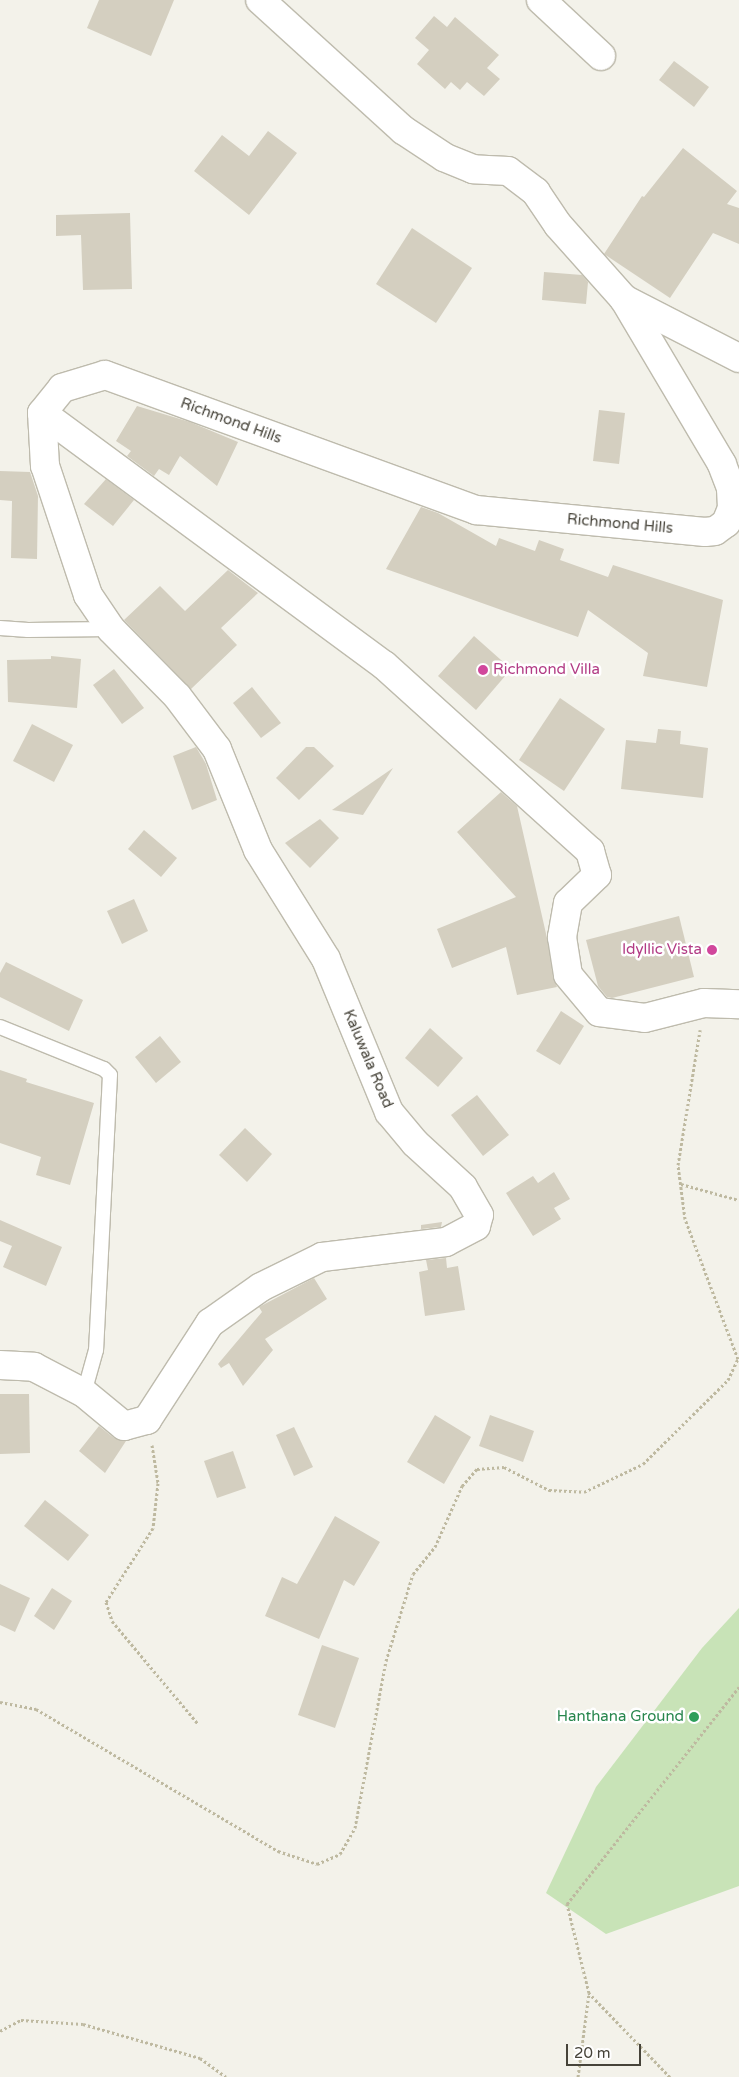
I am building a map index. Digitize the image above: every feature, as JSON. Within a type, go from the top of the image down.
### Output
[{"type":"street","name":"Richmond Hills","points":[[42,413],[62,388],[105,375],[476,510],[705,532],[715,531],[726,523],[732,508],[731,488],[722,464],[624,299],[558,225],[536,192],[508,172],[473,169],[444,157],[403,130],[260,0]]},
{"type":"street","points":[[541,0],[601,56]]},
{"type":"street","points":[[624,299],[739,358]]},
{"type":"street","points":[[42,413],[45,466],[88,595],[111,629]]},
{"type":"street","points":[[42,413],[384,665],[590,851],[598,875],[568,903],[562,937],[568,975],[599,1012],[645,1018],[704,1003],[739,1004]]},
{"type":"street","name":"Kaluwala Road","points":[[111,629],[177,696],[217,749],[258,850],[326,959],[389,1112],[415,1143],[463,1187],[479,1215],[476,1226],[446,1242],[322,1257],[261,1287],[210,1323],[148,1420]]},
{"type":"street","points":[[0,1365],[34,1367],[84,1393],[124,1426],[148,1420]]},
{"type":"lane","points":[[0,628],[28,630],[111,629]]},
{"type":"lane","points":[[0,1027],[104,1070],[110,1075],[96,1350],[84,1393]]},
{"type":"path","points":[[0,1702],[36,1709],[278,1851],[317,1864],[340,1854],[355,1828],[386,1661],[413,1574],[435,1547],[462,1486],[477,1469],[504,1467],[549,1490],[584,1492],[643,1464],[728,1380],[738,1359],[685,1219],[678,1165],[704,1003]]},
{"type":"path","points":[[681,1184],[739,1200]]},
{"type":"path","points":[[148,1420],[158,1483],[153,1528],[106,1602],[112,1620],[198,1724]]},
{"type":"path","points":[[578,2077],[589,1993],[567,1904],[739,1687]]},
{"type":"path","points":[[589,1993],[670,2077]]},
{"type":"path","points":[[0,2031],[22,2020],[83,2024],[200,2058],[226,2077]]},
{"type":"green space","name":"Hanthana Ground","points":[[739,1608],[739,1886],[606,1934],[546,1893],[596,1787],[702,1648]]},
{"type":"building","points":[[99,0],[174,0],[151,56],[87,28]]},
{"type":"building","points":[[434,16],[447,27],[455,17],[499,55],[487,68],[500,79],[484,96],[467,82],[460,90],[451,82],[445,89],[417,64],[429,50],[415,38]]},
{"type":"building","points":[[674,61],[709,87],[694,107],[659,80]]},
{"type":"building","points":[[268,131],[297,153],[249,215],[194,171],[222,135],[249,156]]},
{"type":"building","points":[[683,148],[737,191],[727,204],[739,208],[739,244],[713,233],[670,298],[604,254],[642,196],[644,197]]},
{"type":"building","points":[[130,213],[132,289],[83,290],[81,235],[56,236],[56,215]]},
{"type":"building","points":[[412,228],[472,268],[436,323],[376,284]]},
{"type":"building","points":[[544,272],[582,275],[588,282],[586,304],[542,300]]},
{"type":"building","points":[[137,406],[190,422],[238,442],[217,486],[180,456],[169,475],[159,469],[154,476],[127,456],[131,451],[116,441]]},
{"type":"building","points":[[599,410],[625,413],[619,464],[593,461]]},
{"type":"building","points":[[0,471],[30,472],[38,496],[37,559],[11,558],[12,501],[0,500]]},
{"type":"building","points":[[106,479],[134,500],[113,526],[84,504]]},
{"type":"building","points":[[421,507],[438,513],[496,546],[499,538],[535,551],[539,540],[564,549],[560,560],[608,577],[613,565],[723,600],[707,687],[643,676],[648,653],[588,610],[578,637],[386,569]]},
{"type":"building","points":[[228,570],[258,593],[221,628],[237,645],[191,689],[124,620],[160,586],[185,611]]},
{"type":"building","points":[[474,636],[511,669],[476,710],[438,676]]},
{"type":"building","points":[[51,656],[81,659],[77,708],[8,702],[7,660],[51,659]]},
{"type":"building","points":[[114,669],[144,708],[122,724],[93,685]]},
{"type":"building","points":[[252,687],[281,723],[261,738],[233,703]]},
{"type":"building","points":[[560,698],[605,729],[564,791],[519,760]]},
{"type":"building","points":[[32,724],[73,745],[54,782],[13,761]]},
{"type":"building","points":[[658,729],[681,731],[680,744],[708,748],[703,798],[621,789],[626,740],[656,743]]},
{"type":"building","points":[[196,747],[206,764],[217,800],[192,810],[173,756]]},
{"type":"building","points":[[306,747],[314,747],[334,766],[299,800],[276,778]]},
{"type":"building","points":[[393,768],[363,815],[332,810]]},
{"type":"building","points":[[501,792],[517,806],[547,938],[553,977],[557,987],[517,995],[506,947],[452,968],[437,929],[516,897],[457,832]]},
{"type":"building","points":[[320,819],[339,838],[310,868],[285,843]]},
{"type":"building","points":[[144,830],[177,858],[161,877],[128,849]]},
{"type":"building","points":[[134,899],[148,931],[122,944],[107,911]]},
{"type":"building","points":[[679,916],[694,977],[612,998],[607,997],[598,986],[586,940]]},
{"type":"building","points":[[6,962],[83,1000],[69,1031],[0,997],[0,973]]},
{"type":"building","points":[[561,1011],[584,1026],[560,1065],[536,1051]]},
{"type":"building","points":[[430,1028],[463,1058],[438,1087],[405,1058]]},
{"type":"building","points":[[160,1036],[181,1062],[156,1083],[135,1057]]},
{"type":"building","points":[[0,1070],[27,1079],[26,1082],[94,1103],[70,1185],[36,1175],[41,1157],[0,1143]]},
{"type":"building","points":[[477,1095],[509,1135],[483,1156],[451,1115]]},
{"type":"building","points":[[245,1128],[272,1154],[247,1182],[219,1155]]},
{"type":"building","points":[[554,1172],[570,1199],[554,1208],[561,1219],[533,1236],[506,1193],[533,1176],[538,1183]]},
{"type":"building","points":[[0,1220],[62,1247],[46,1286],[3,1267],[12,1246],[0,1241]]},
{"type":"building","points":[[442,1222],[441,1227],[421,1229],[421,1225]]},
{"type":"building","points":[[446,1258],[447,1268],[458,1266],[465,1310],[425,1316],[419,1272],[428,1270],[426,1260]]},
{"type":"building","points":[[314,1278],[327,1299],[265,1339],[273,1350],[243,1386],[229,1363],[221,1368],[218,1364],[262,1312],[259,1307]]},
{"type":"building","points":[[0,1394],[29,1394],[30,1453],[0,1454]]},
{"type":"building","points":[[435,1415],[471,1437],[444,1484],[407,1462]]},
{"type":"building","points":[[490,1415],[534,1431],[523,1462],[479,1446]]},
{"type":"building","points":[[99,1426],[114,1438],[126,1441],[105,1473],[79,1451]]},
{"type":"building","points":[[294,1427],[313,1467],[294,1476],[276,1435]]},
{"type":"building","points":[[233,1451],[246,1488],[217,1498],[204,1461]]},
{"type":"building","points":[[45,1500],[89,1535],[68,1561],[24,1526]]},
{"type":"building","points":[[335,1516],[380,1542],[354,1586],[344,1580],[319,1639],[265,1616],[282,1577],[297,1584]]},
{"type":"building","points":[[0,1584],[30,1598],[15,1632],[0,1625]]},
{"type":"building","points":[[52,1588],[72,1601],[54,1630],[34,1616]]},
{"type":"building","points":[[322,1645],[359,1658],[335,1728],[298,1715]]},
{"type":"place","name":"Richmond Villa","points":[[483,670]]},
{"type":"place","name":"Idyllic Vista","points":[[712,950]]},
{"type":"place","name":"Hanthana Ground","points":[[694,1717]]}]
